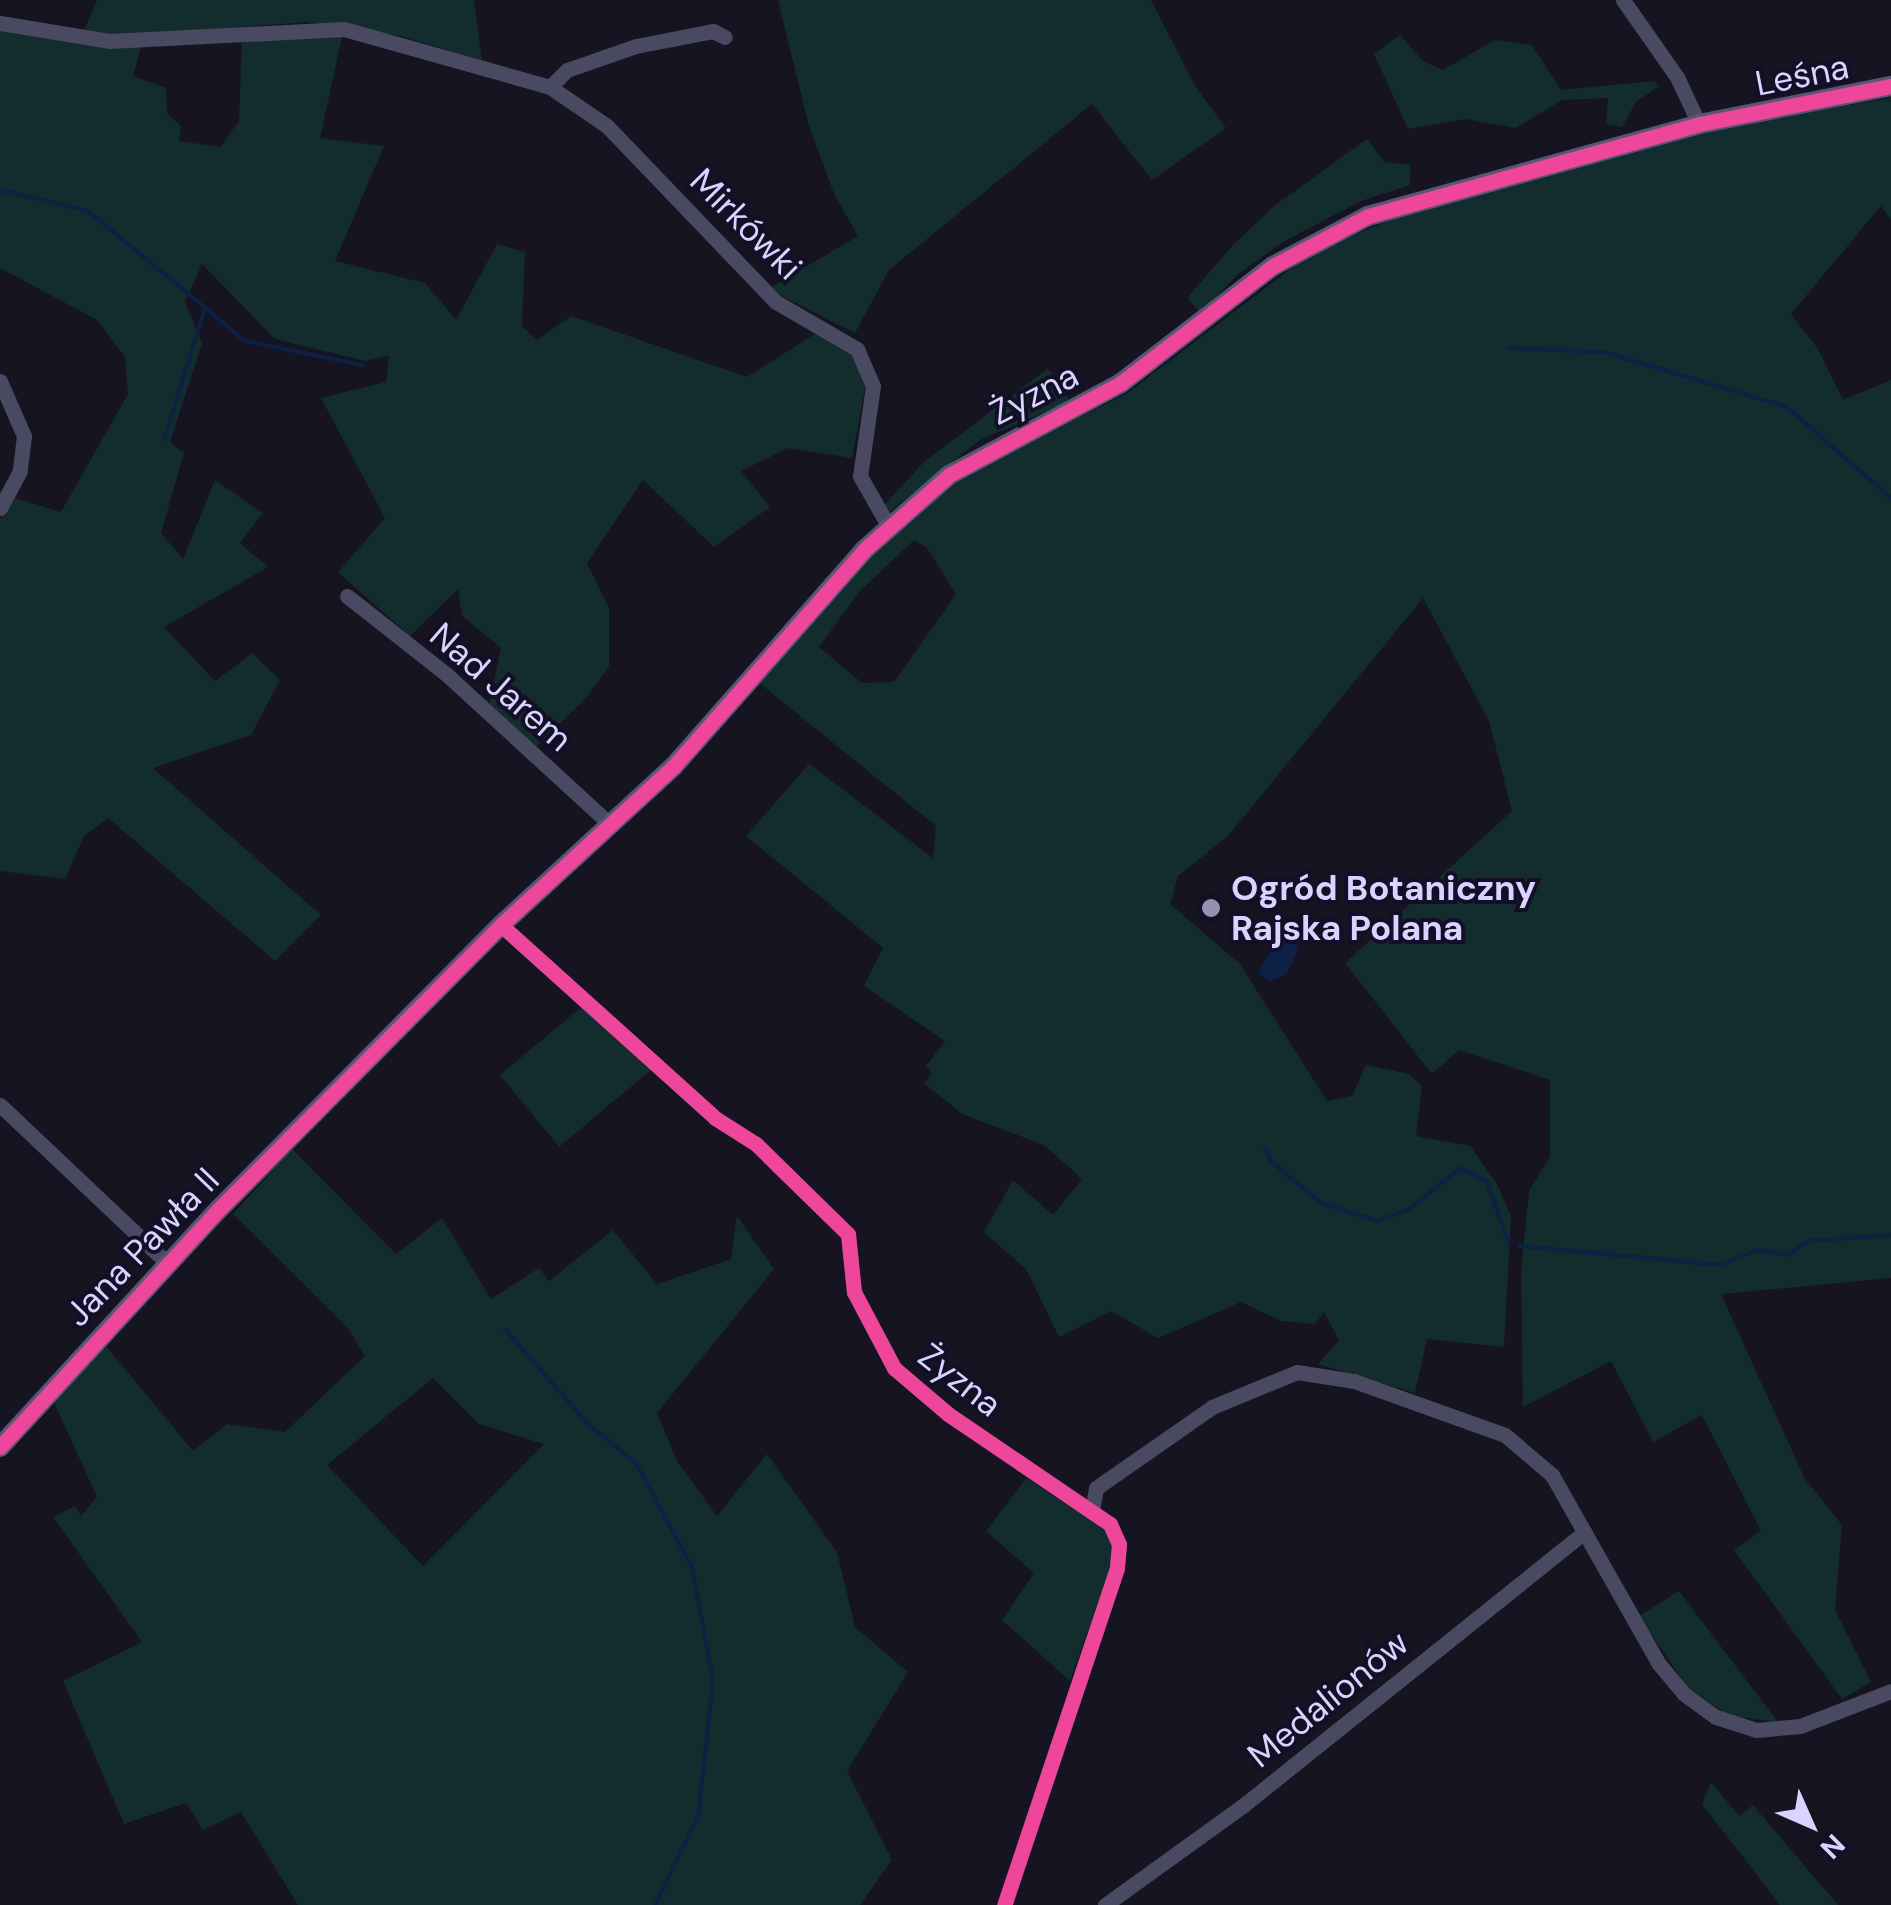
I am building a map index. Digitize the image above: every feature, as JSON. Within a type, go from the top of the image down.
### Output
[{"type":"street","points":[[1623,0],[1678,77],[1700,124]]},
{"type":"street","name":"Mirkówki","points":[[0,23],[109,40],[344,28],[550,87],[608,126],[776,302],[857,349],[873,386],[860,476],[889,527]]},
{"type":"street","points":[[550,87],[567,70],[636,46],[713,31],[725,37]]},
{"type":"street","name":"Leśna","points":[[1723,120],[1891,86]]},
{"type":"street","name":"Żyzna","points":[[332,1094],[501,925],[612,826],[889,527],[950,475],[1120,383],[1273,266],[1368,216],[1723,120]]},
{"type":"street","points":[[0,382],[20,417],[24,448],[0,508]]},
{"type":"street","name":"Nad Jarem","points":[[347,596],[445,673],[612,826]]},
{"type":"street","name":"Żyzna","points":[[501,925],[715,1118],[756,1144],[848,1234],[854,1292],[894,1368],[948,1414],[1110,1524],[1119,1544],[1117,1568],[1004,1905]]},
{"type":"street","name":"Jana Pawła II","points":[[0,1447],[166,1263],[332,1094]]},
{"type":"street","points":[[0,1104],[166,1263]]},
{"type":"street","points":[[1092,1511],[1096,1488],[1212,1407],[1297,1372],[1354,1382],[1505,1436],[1552,1474],[1659,1664],[1684,1694],[1716,1717],[1756,1730],[1800,1726],[1891,1691]]},
{"type":"street","name":"Medalionów","points":[[1104,1905],[1245,1804],[1584,1532]]},
{"type":"green space","points":[[97,0],[474,0],[482,61],[401,36],[307,22],[119,36],[84,31]]},
{"type":"green space","points":[[778,0],[1151,0],[1195,86],[1226,128],[1152,180],[1092,104],[889,270],[855,333],[768,289],[858,236],[835,196],[809,126]]},
{"type":"green space","points":[[0,28],[141,47],[133,76],[166,88],[167,113],[181,126],[179,141],[220,147],[239,121],[242,35],[343,32],[320,138],[384,146],[335,261],[425,283],[456,320],[497,244],[525,252],[522,326],[537,340],[571,316],[747,377],[821,330],[851,353],[866,383],[852,458],[788,448],[741,471],[770,507],[714,547],[643,480],[587,563],[609,608],[609,666],[587,697],[536,747],[489,705],[501,648],[462,616],[458,589],[410,636],[338,572],[385,518],[321,398],[386,382],[389,356],[365,361],[275,339],[202,264],[185,302],[202,343],[170,442],[184,453],[161,533],[183,559],[215,480],[263,513],[240,543],[268,567],[164,627],[215,681],[252,653],[280,680],[251,735],[153,768],[321,915],[275,961],[108,818],[84,836],[65,879],[0,871],[0,519],[12,497],[61,512],[128,394],[125,357],[97,320],[0,268]]},
{"type":"green space","points":[[1400,35],[1423,61],[1443,70],[1495,40],[1532,45],[1561,90],[1655,81],[1659,86],[1636,102],[1622,127],[1606,124],[1608,98],[1562,100],[1516,128],[1466,119],[1408,129],[1374,54]]},
{"type":"green space","points":[[1891,98],[1891,220],[1881,206],[1791,314],[1818,349],[1843,400],[1891,380],[1891,1278],[1721,1294],[1805,1479],[1842,1525],[1835,1610],[1871,1682],[1842,1699],[1734,1550],[1761,1531],[1702,1415],[1653,1442],[1611,1361],[1523,1407],[1521,1272],[1529,1191],[1550,1156],[1550,1080],[1459,1050],[1432,1074],[1345,963],[1512,811],[1489,721],[1423,598],[1228,836],[1178,876],[1170,904],[1240,964],[1327,1101],[1352,1096],[1366,1065],[1409,1074],[1422,1086],[1416,1136],[1470,1146],[1497,1184],[1511,1216],[1504,1347],[1427,1339],[1415,1393],[1318,1364],[1339,1340],[1324,1312],[1315,1324],[1281,1321],[1241,1302],[1158,1338],[1111,1311],[1059,1337],[1026,1269],[984,1232],[1013,1180],[1053,1215],[1082,1179],[1044,1145],[962,1114],[924,1083],[932,1073],[926,1066],[945,1041],[864,986],[883,948],[746,836],[809,764],[933,858],[936,826],[758,682],[849,578],[951,481],[1126,394],[1310,254],[1394,218],[1720,126]],"holes":[[[914,540],[927,548],[956,594],[894,682],[862,683],[819,647],[860,591]]]},
{"type":"green space","points":[[1367,139],[1384,162],[1411,165],[1410,185],[1361,201],[1283,242],[1238,274],[1201,313],[1187,298],[1233,245],[1274,206]]},
{"type":"green space","points":[[1048,368],[1070,401],[980,440],[889,512],[883,506],[925,461]]},
{"type":"green space","points":[[585,1004],[651,1070],[559,1147],[500,1075]]},
{"type":"green space","points":[[292,1149],[396,1254],[442,1218],[491,1299],[539,1268],[549,1281],[613,1230],[657,1284],[731,1259],[737,1216],[774,1269],[657,1413],[677,1461],[717,1516],[767,1454],[837,1552],[855,1627],[908,1672],[847,1771],[892,1860],[860,1905],[298,1905],[241,1812],[203,1830],[186,1803],[124,1824],[63,1681],[142,1642],[53,1517],[75,1506],[81,1516],[97,1497],[53,1400],[106,1346],[193,1451],[227,1424],[285,1432],[365,1356],[348,1328],[233,1214]],"holes":[[[433,1378],[479,1424],[544,1444],[423,1566],[327,1465]]]},
{"type":"green space","points":[[1026,1478],[1106,1529],[1111,1546],[1111,1566],[1070,1681],[1002,1620],[1034,1573],[986,1531]]},
{"type":"green space","points":[[1679,1591],[1778,1722],[1730,1716],[1688,1688],[1639,1616]]},
{"type":"green space","points":[[1711,1782],[1739,1816],[1753,1805],[1838,1905],[1780,1905],[1702,1804]]},
{"type":"water","points":[[1286,936],[1299,948],[1287,974],[1270,981],[1258,974],[1275,941]]},
{"type":"waterway","points":[[0,190],[88,211],[245,341],[363,365]]},
{"type":"waterway","points":[[164,440],[204,311]]},
{"type":"waterway","points":[[1508,348],[1604,352],[1787,407],[1891,498]]},
{"type":"waterway","points":[[1265,1148],[1272,1162],[1321,1203],[1378,1221],[1409,1209],[1461,1168],[1487,1182],[1509,1244]]},
{"type":"waterway","points":[[1520,1246],[1721,1265],[1757,1250],[1789,1255],[1808,1241],[1891,1235]]},
{"type":"waterway","points":[[505,1329],[589,1425],[636,1463],[692,1567],[713,1680],[698,1817],[655,1905]]},
{"type":"cycle path","points":[[0,1447],[219,1209],[501,925],[673,767],[864,550],[949,475],[1121,383],[1273,266],[1368,216],[1699,124],[1891,86]]},
{"type":"cycle path","points":[[501,925],[715,1118],[756,1144],[848,1234],[854,1292],[894,1368],[948,1414],[1110,1524],[1119,1544],[1117,1568],[1004,1905]]},
{"type":"place","name":"Ogród Botaniczny Rajska Polana","points":[[1211,908]]}]
